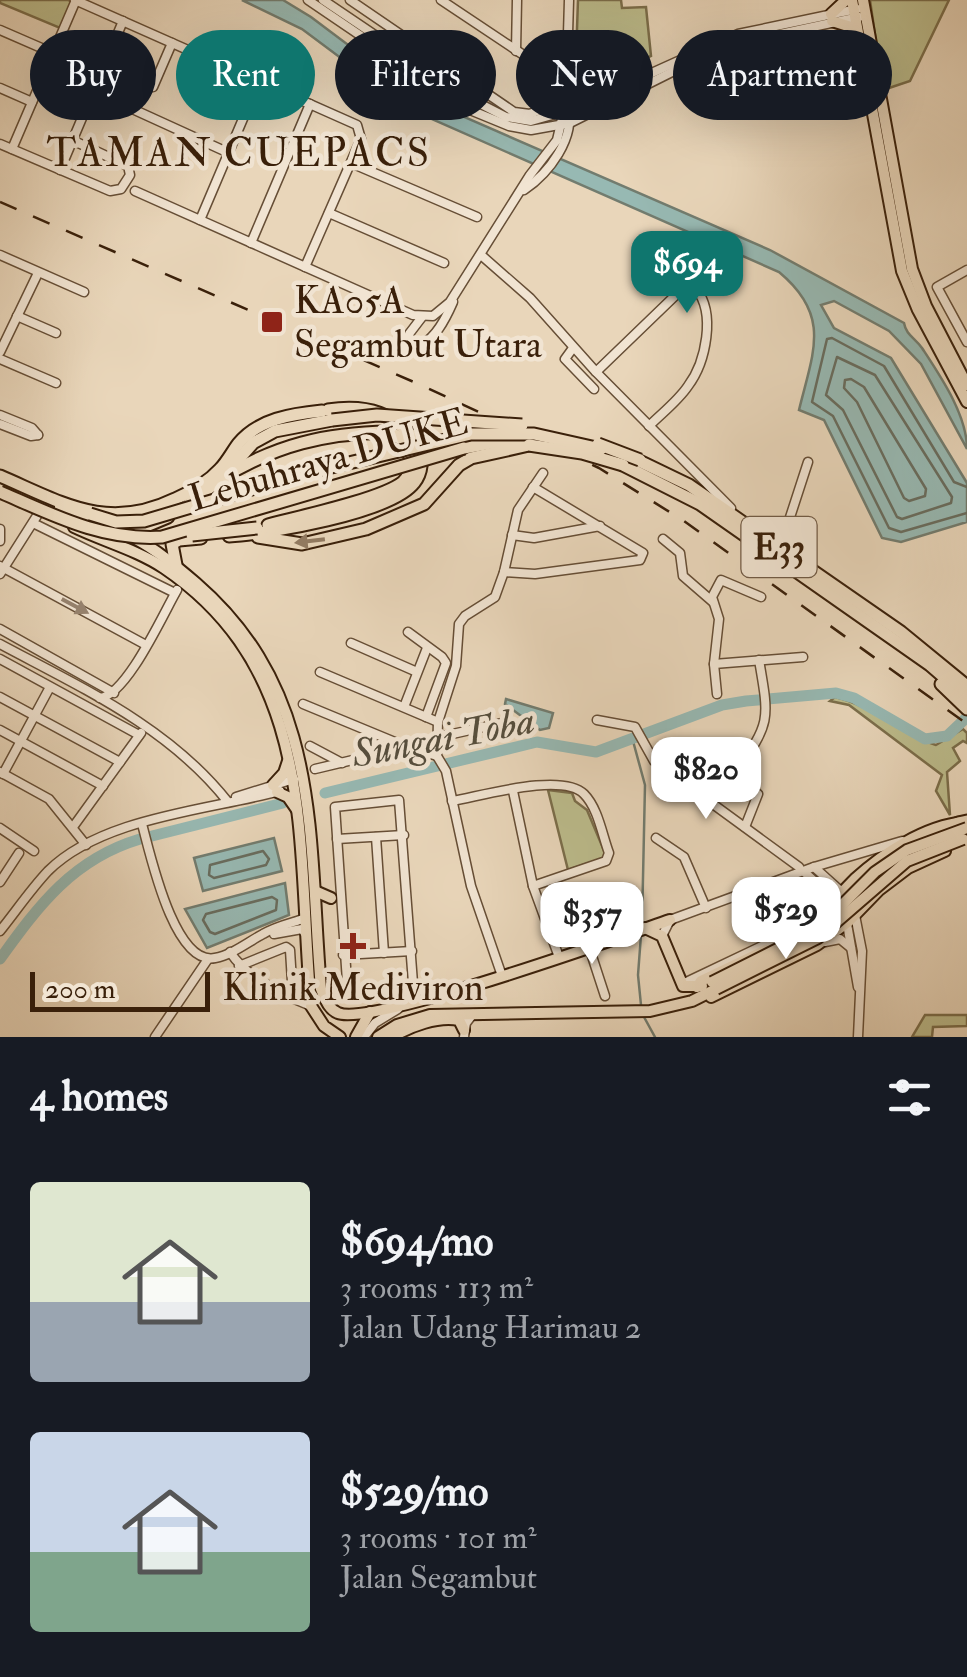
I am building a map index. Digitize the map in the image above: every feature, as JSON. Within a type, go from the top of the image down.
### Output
[{"type":"highway","points":[[95,519],[165,504],[213,476],[258,426],[278,418],[363,408],[384,413],[400,423],[420,446],[421,471],[402,494],[355,512],[172,544],[176,565]]},
{"type":"highway","points":[[222,478],[253,443],[275,430],[377,415],[526,425],[640,460]]},
{"type":"highway","points":[[162,537],[255,532],[368,496],[402,482],[412,464],[408,446],[400,436],[388,432],[310,440],[260,456],[222,478],[175,516],[173,527],[179,536],[188,539]]},
{"type":"highway","name":"Lebuhraya DUKE","points":[[0,478],[95,519],[144,521],[302,474],[471,434],[534,434],[640,460],[689,485],[901,632],[967,686]]},
{"type":"highway","name":"Lebuhraya DUKE","points":[[0,493],[104,534],[162,537],[464,448],[508,441],[612,461],[681,492],[912,652],[967,697]]},
{"type":"highway","points":[[255,532],[302,544],[366,529],[424,504],[459,465],[471,458],[529,445]]},
{"type":"highway","points":[[95,519],[144,527],[185,507]]},
{"type":"highway","name":"E33","points":[[912,652],[967,708]]},
{"type":"main road","points":[[832,18],[858,7],[912,269],[926,306],[967,385]]},
{"type":"main road","points":[[832,18],[853,30]]},
{"type":"main road","points":[[875,120],[902,271],[918,310],[967,402]]},
{"type":"main road","points":[[0,493],[157,564],[182,582],[233,632],[250,655],[270,695],[299,783],[311,1006],[337,1036]]},
{"type":"main road","points":[[95,519],[176,565],[236,622],[263,660],[281,699],[299,783],[321,988],[326,1002],[338,1013],[370,1012],[417,1001],[670,920]]},
{"type":"main road","points":[[288,759],[275,789],[290,800],[299,816]]},
{"type":"main road","points":[[378,1037],[411,1019],[473,1012],[650,1011],[701,1001],[814,947],[879,890],[965,827]]},
{"type":"main road","points":[[697,987],[702,980],[818,919],[878,860],[910,841],[965,827]]},
{"type":"main road","points":[[692,1001],[808,933],[832,916],[876,872],[907,850],[965,827]]},
{"type":"main road","points":[[302,865],[314,900],[308,937]]},
{"type":"main road","points":[[842,893],[850,899],[856,914]]},
{"type":"main road","points":[[314,900],[336,898]]},
{"type":"main road","points":[[646,928],[662,936],[683,985],[682,998],[674,1006]]},
{"type":"main road","points":[[790,935],[816,930],[818,941],[814,947]]},
{"type":"main road","points":[[683,985],[714,985]]},
{"type":"main road","points":[[468,986],[463,998],[473,1012]]},
{"type":"main road","points":[[360,1037],[357,1030],[370,1012]]},
{"type":"main road","points":[[392,1037],[420,1024],[452,1018],[460,1020],[463,1035]]},
{"type":"street","points":[[62,30],[76,0],[176,45]]},
{"type":"street","points":[[308,0],[470,110],[522,130],[566,124],[722,50],[858,7]]},
{"type":"street","points":[[322,0],[367,30]]},
{"type":"street","points":[[350,0],[394,30]]},
{"type":"street","points":[[440,0],[516,52]]},
{"type":"street","points":[[516,30],[517,0]]},
{"type":"street","points":[[568,30],[569,0]]},
{"type":"street","points":[[460,13],[465,3]]},
{"type":"street","points":[[653,73],[738,34],[832,18]]},
{"type":"street","points":[[119,30],[123,21]]},
{"type":"street","points":[[0,30],[30,43]]},
{"type":"street","points":[[156,80],[172,43]]},
{"type":"street","points":[[0,88],[30,101]]},
{"type":"street","points":[[305,267],[362,131],[315,106]]},
{"type":"street","points":[[12,149],[30,107]]},
{"type":"street","points":[[60,170],[80,120]]},
{"type":"street","points":[[155,120],[229,153]]},
{"type":"street","points":[[200,220],[243,120]]},
{"type":"street","points":[[251,243],[303,120]]},
{"type":"street","points":[[135,191],[374,298],[422,317],[433,316],[444,309],[459,289],[522,192],[561,142],[566,120]]},
{"type":"street","points":[[0,144],[110,192],[121,189],[130,175],[128,166],[72,140]]},
{"type":"street","points":[[351,163],[477,217]]},
{"type":"street","points":[[329,213],[444,263]]},
{"type":"street","points":[[0,254],[84,292]]},
{"type":"street","points":[[481,255],[530,298],[573,348],[732,510],[909,636]]},
{"type":"street","points":[[967,270],[938,288],[967,342]]},
{"type":"street","points":[[38,272],[0,356],[56,384]]},
{"type":"street","points":[[422,317],[409,334],[413,345],[425,345],[444,323],[459,289]]},
{"type":"street","points":[[596,372],[680,290],[696,289],[705,299],[705,346],[690,385],[649,426]]},
{"type":"street","points":[[18,316],[56,332]]},
{"type":"street","points":[[433,316],[438,321],[436,330]]},
{"type":"street","points":[[573,348],[565,359],[594,389]]},
{"type":"street","points":[[0,415],[32,428],[38,435],[30,436],[0,424]]},
{"type":"street","points":[[781,545],[808,462]]},
{"type":"street","points":[[502,976],[470,886],[446,772],[438,757],[438,722],[459,624],[496,597],[518,510],[543,473]]},
{"type":"street","points":[[504,572],[535,574],[640,560],[643,553],[534,487]]},
{"type":"street","points":[[40,512],[1,570],[146,644]]},
{"type":"street","points":[[33,523],[175,594]]},
{"type":"street","points":[[512,535],[534,538],[600,526]]},
{"type":"street","points":[[663,539],[680,553],[683,576],[712,602],[718,614],[720,633],[714,664],[717,694]]},
{"type":"street","points":[[712,602],[721,580],[761,597]]},
{"type":"street","points":[[100,698],[114,693],[125,681],[182,582]]},
{"type":"street","points":[[0,629],[114,693]]},
{"type":"street","points":[[408,632],[452,664]]},
{"type":"street","points":[[351,643],[417,672]]},
{"type":"street","points":[[0,644],[146,725],[195,765],[226,801]]},
{"type":"street","points":[[404,707],[426,648]]},
{"type":"street","points":[[714,664],[804,656]]},
{"type":"street","points":[[0,660],[139,735]]},
{"type":"street","points":[[735,774],[764,730],[766,705],[758,660]]},
{"type":"street","points":[[426,717],[452,664]]},
{"type":"street","points":[[320,672],[438,722]]},
{"type":"street","points":[[123,711],[120,702],[125,681]]},
{"type":"street","points":[[50,687],[1,773],[49,799],[86,846]]},
{"type":"street","points":[[0,697],[120,762]]},
{"type":"street","points":[[303,704],[438,757]]},
{"type":"street","points":[[597,720],[635,727],[654,760],[842,893],[856,914],[862,951],[858,1037]]},
{"type":"street","points":[[439,737],[506,722]]},
{"type":"street","points":[[74,827],[146,725]]},
{"type":"street","points":[[0,730],[102,786]]},
{"type":"street","points":[[310,746],[342,763]]},
{"type":"street","points":[[316,770],[407,748]]},
{"type":"street","points":[[719,762],[758,794],[745,827]]},
{"type":"street","points":[[0,931],[48,872],[86,846],[142,824],[299,783]]},
{"type":"street","points":[[452,801],[557,783],[581,790],[591,803],[609,852],[606,860],[533,886]]},
{"type":"street","points":[[512,791],[533,886],[559,957]]},
{"type":"street","points":[[401,802],[412,951],[410,988],[346,995],[336,898],[337,839],[338,805],[401,802]]},
{"type":"street","points":[[662,936],[670,920],[806,869],[903,840],[943,822],[965,827]]},
{"type":"street","points":[[142,824],[168,909],[195,953],[208,958],[230,952],[306,918]]},
{"type":"street","points":[[0,828],[34,852]]},
{"type":"street","points":[[337,839],[404,835]]},
{"type":"street","points":[[376,837],[384,952]]},
{"type":"street","points":[[656,838],[684,857],[706,908]]},
{"type":"street","points":[[0,882],[19,853]]},
{"type":"street","points":[[856,914],[859,990]]},
{"type":"street","points":[[260,936],[302,929],[308,937]]},
{"type":"street","points":[[683,985],[790,935]]},
{"type":"street","points":[[814,947],[830,940],[845,940],[855,957]]},
{"type":"street","points":[[239,966],[286,947],[290,950],[293,998]]},
{"type":"street","points":[[590,947],[605,996]]},
{"type":"street","points":[[343,955],[412,951]]},
{"type":"street","points":[[230,952],[239,966],[311,1006]]},
{"type":"street","points":[[195,953],[196,977]]},
{"type":"street","points":[[155,1037],[208,958]]},
{"type":"street","points":[[360,1037],[386,1015],[417,1001]]},
{"type":"street","points":[[463,1035],[473,1012]]},
{"type":"green space","points":[[0,0],[68,0],[72,2],[60,28]]},
{"type":"green space","points":[[578,0],[621,0],[622,8],[646,7],[648,30],[577,30]]},
{"type":"green space","points":[[870,0],[949,0],[910,81],[892,87],[892,30],[874,30]]},
{"type":"green space","points":[[835,697],[861,706],[936,745],[963,729],[967,733],[967,743],[963,741],[953,748],[960,761],[947,772],[950,815],[936,791],[942,775],[849,705],[830,701]]},
{"type":"green space","points":[[548,790],[572,793],[575,801],[587,810],[604,858],[568,870]]},
{"type":"green space","points":[[925,1015],[967,1015],[967,1026],[933,1027],[932,1037],[912,1037]]},
{"type":"water","points":[[242,0],[283,0],[335,35],[335,54],[315,39],[315,30],[302,29]]},
{"type":"water","points":[[434,120],[471,120],[770,250],[904,323],[952,397],[963,423],[967,449],[921,364],[889,331],[834,301],[821,305],[834,328],[891,358],[967,483],[967,522],[901,542],[882,538],[824,420],[799,410],[813,352],[812,320],[796,288],[779,272]]},
{"type":"water","points":[[506,699],[553,713],[549,728],[540,730],[505,704]]},
{"type":"water","points":[[274,838],[282,871],[203,891],[194,858]]},
{"type":"water","points":[[285,883],[289,915],[207,948],[185,909]]},
{"type":"waterway","name":"Sungai Toba","points":[[325,793],[537,742],[596,752],[722,705],[746,701],[836,693],[854,698],[925,739],[947,736],[966,718]]},
{"type":"waterway","points":[[633,741],[645,785],[642,924]]},
{"type":"waterway","name":"Sungai Toba","points":[[152,836],[283,803]]},
{"type":"waterway","name":"Sungai Toba","points":[[0,959],[59,886],[95,859],[140,839]]},
{"type":"waterway","points":[[641,935],[641,1005]]},
{"type":"waterway","points":[[644,1017],[655,1037]]},
{"type":"railway","points":[[0,202],[423,386],[599,468],[684,521],[967,724]]},
{"type":"place","name":"KA05A Segambut Utara","points":[[272,322]]},
{"type":"place","name":"Klinik Mediviron","points":[[353,946]]},
{"type":"district","name":"TAMAN CUEPACS","points":[[239,152]]}]
